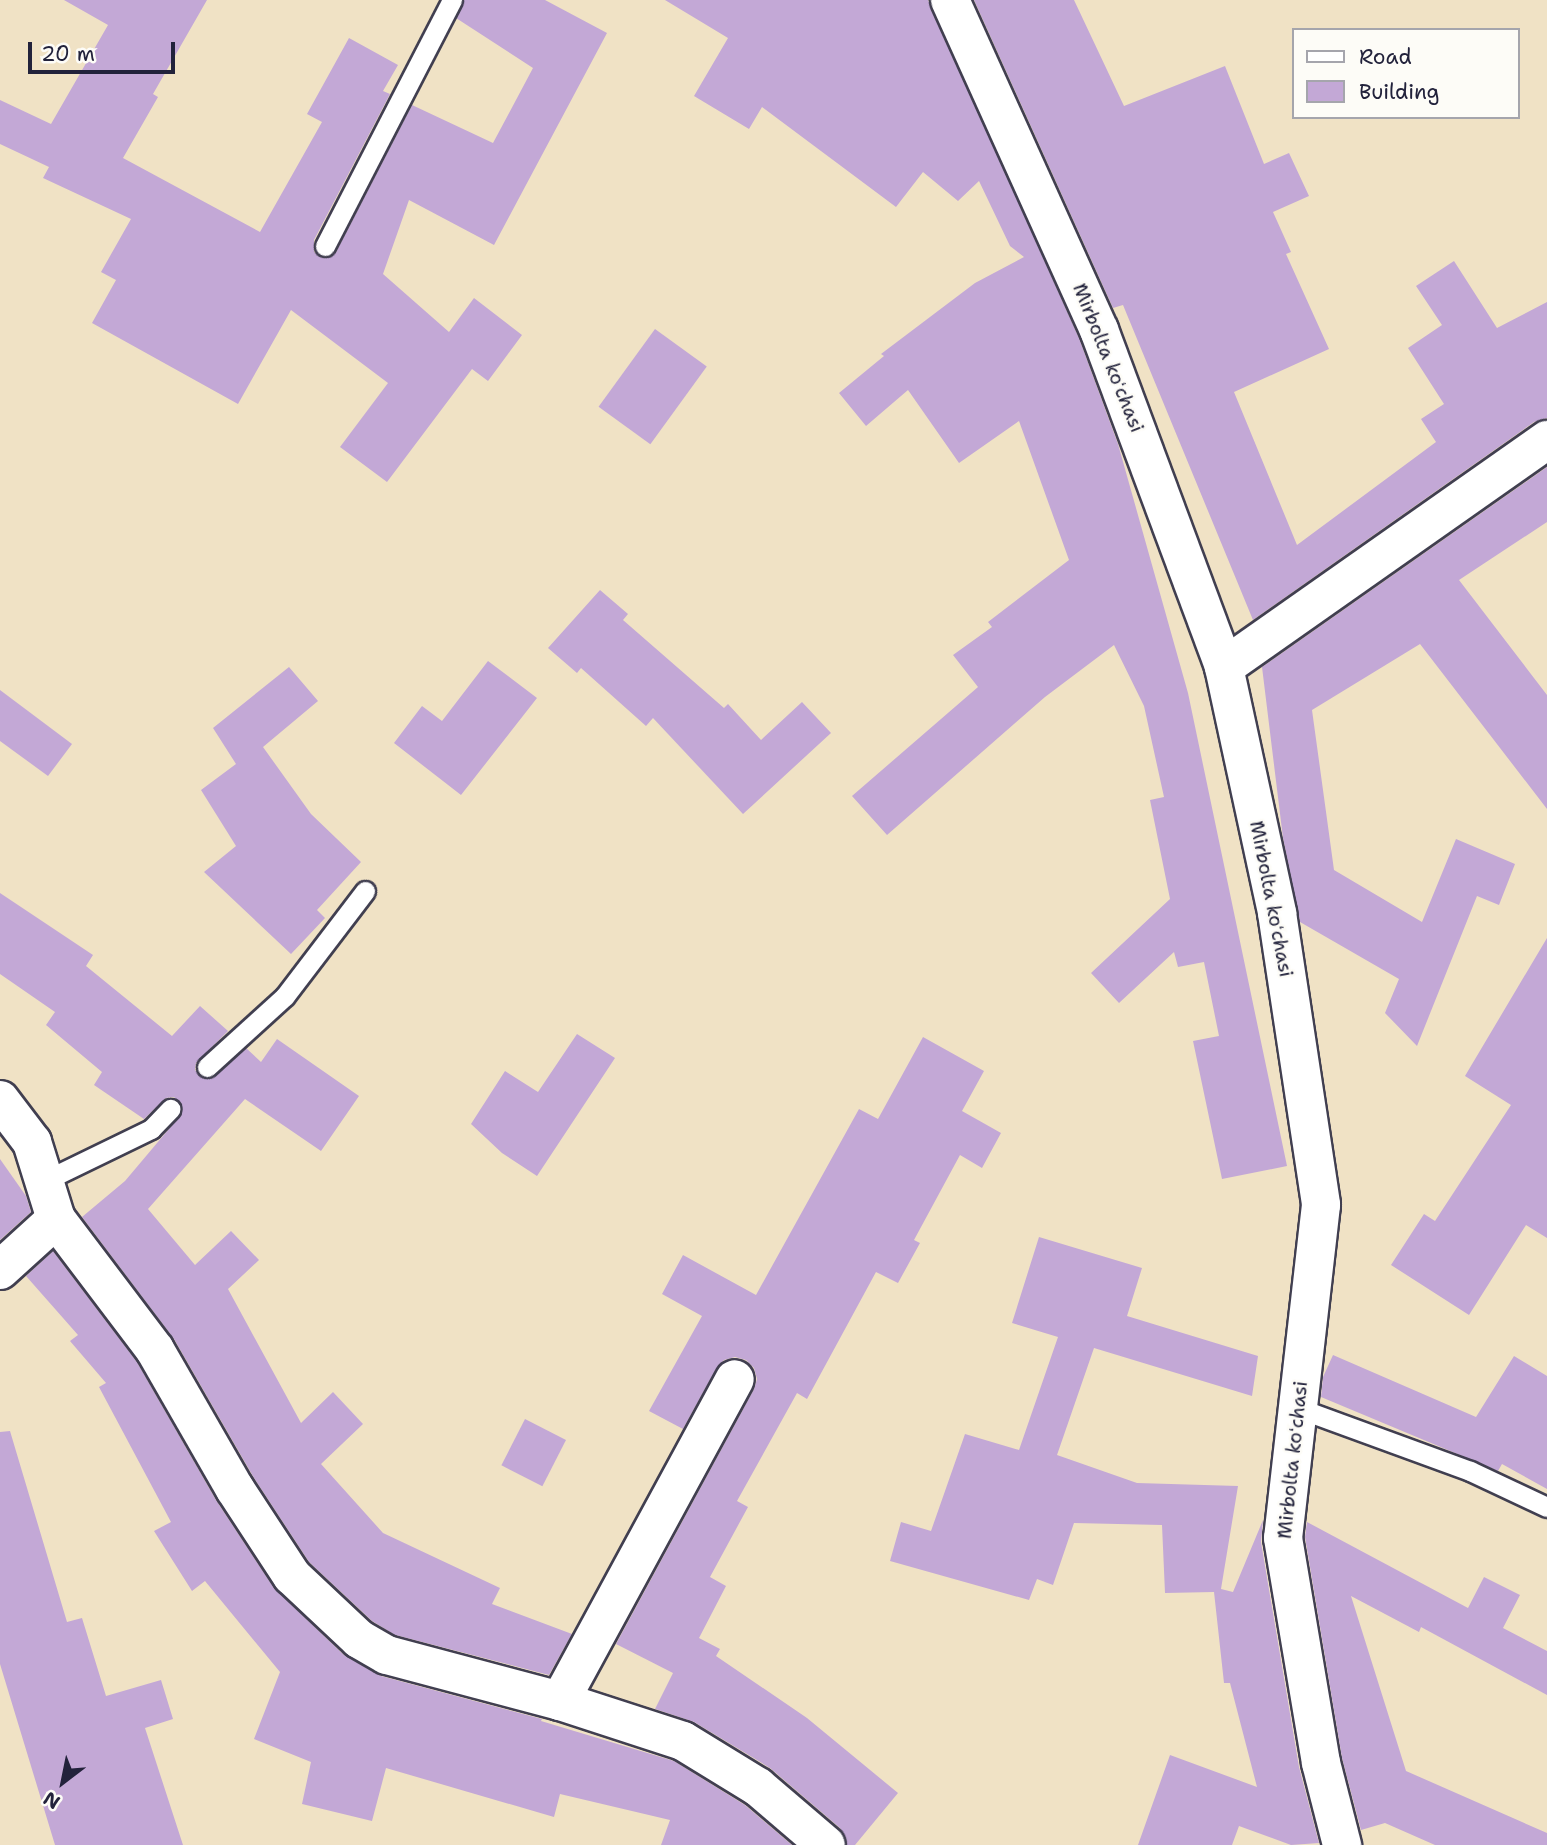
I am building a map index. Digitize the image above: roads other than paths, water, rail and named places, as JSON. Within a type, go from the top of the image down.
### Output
[{"type":"street","name":"Mirbolta koʻchasi","points":[[950,0],[1100,330],[1224,667],[1277,913],[1321,1205],[1283,1538],[1321,1763],[1342,1845]]},
{"type":"street","points":[[1224,667],[1547,440]]},
{"type":"street","points":[[0,1100],[32,1142],[56,1219],[155,1350],[235,1489],[292,1576],[359,1639],[387,1655],[560,1701],[683,1741],[758,1787],[825,1845]]},
{"type":"street","points":[[0,1270],[56,1219]]},
{"type":"street","points":[[560,1701],[735,1379]]},
{"type":"lane","points":[[325,246],[452,0]]},
{"type":"lane","points":[[207,1067],[285,996],[365,891]]},
{"type":"lane","points":[[44,1181],[152,1129],[170,1109]]},
{"type":"lane","points":[[1298,1408],[1470,1471],[1547,1507]]}]
